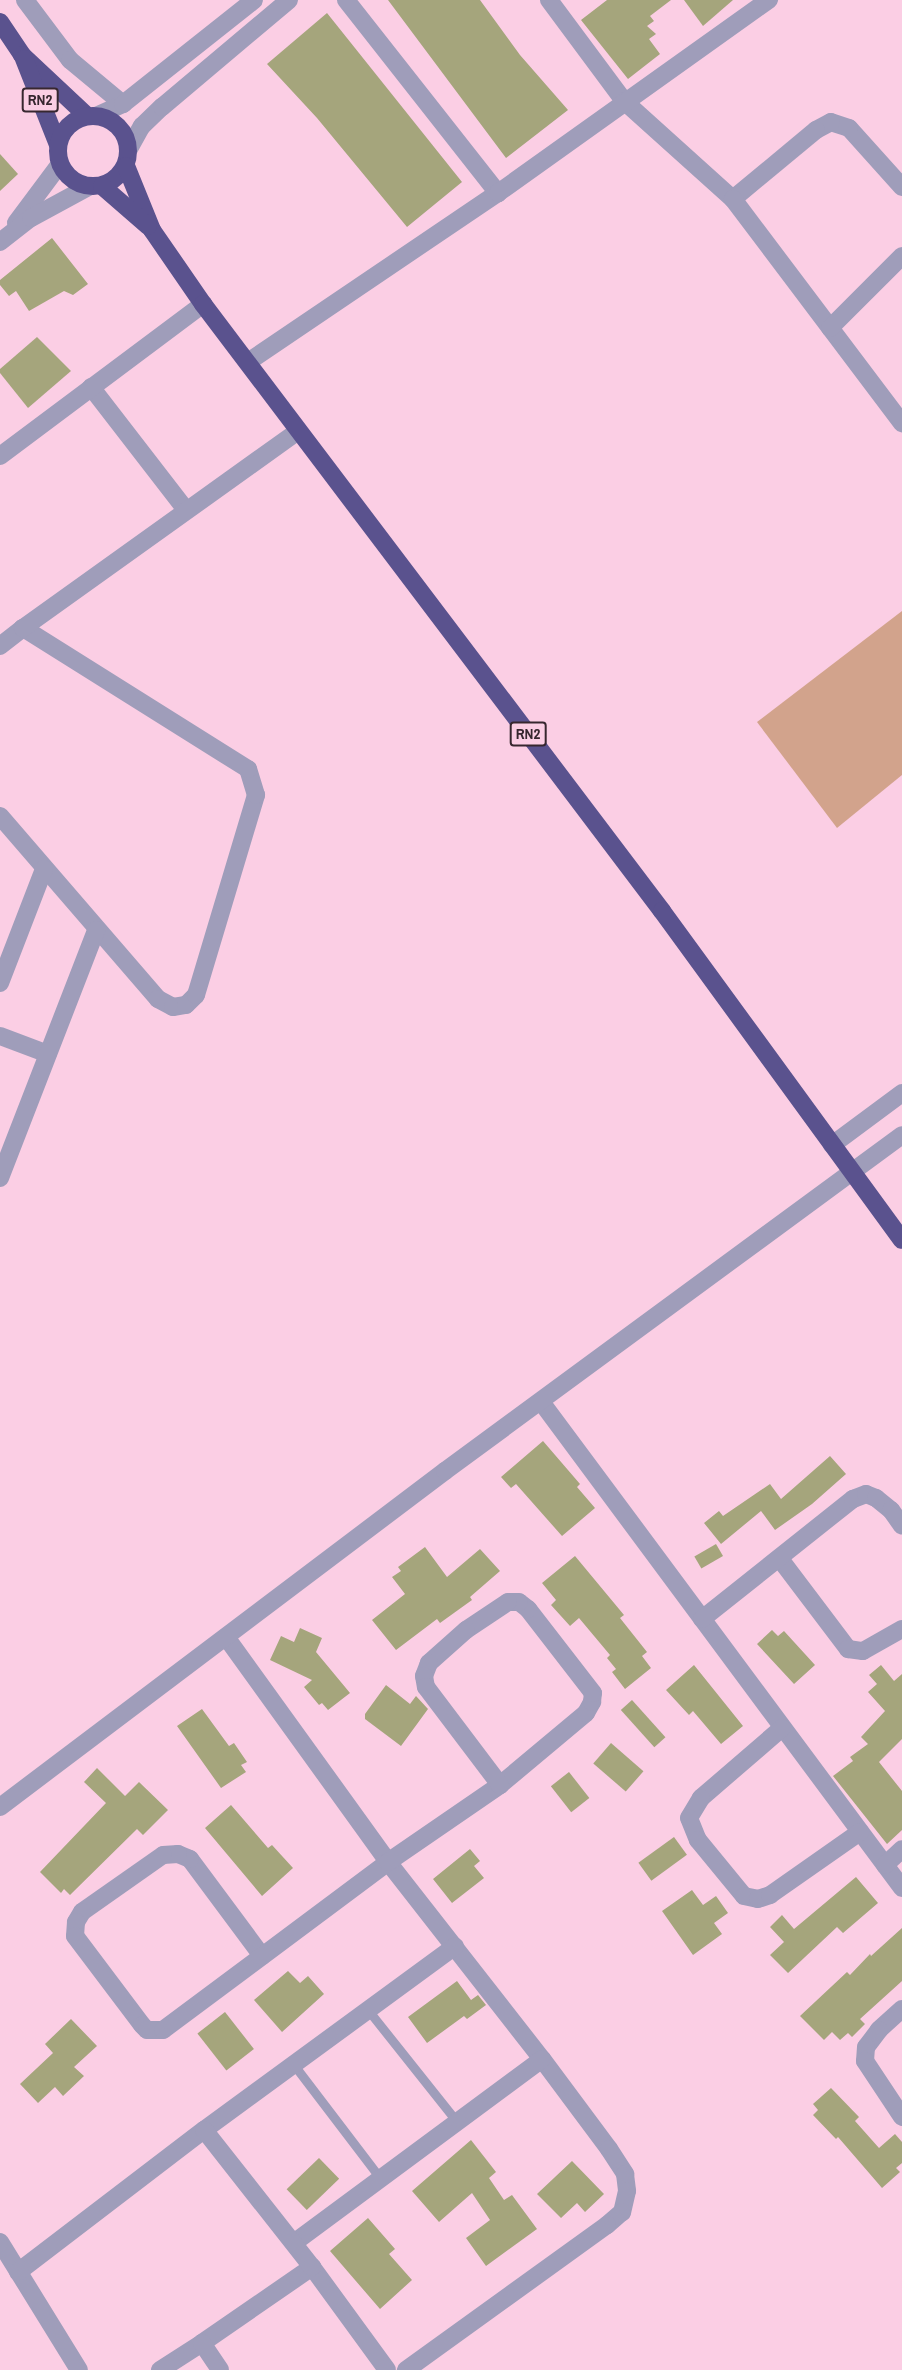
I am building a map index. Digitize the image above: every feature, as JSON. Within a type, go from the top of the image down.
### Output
[{"type":"highway","name":"RN2","points":[[0,22],[22,55],[58,145],[60,164],[71,179],[95,186],[152,230]]},
{"type":"highway","name":"RN2","points":[[22,55],[92,116],[108,119],[119,126],[126,136],[128,157],[152,230],[203,304],[655,901],[902,1240]]},
{"type":"highway","name":"RN2","points":[[58,145],[68,126],[92,116]]},
{"type":"highway","points":[[95,186],[112,182],[128,157]]},
{"type":"street","points":[[25,0],[70,60],[123,104]]},
{"type":"street","points":[[92,116],[123,104],[254,0]]},
{"type":"street","points":[[128,157],[138,132],[162,107],[289,0]]},
{"type":"street","points":[[346,0],[498,193]]},
{"type":"street","points":[[248,362],[498,193],[624,100],[769,0]]},
{"type":"street","points":[[558,3],[624,100],[733,199],[902,423]]},
{"type":"street","points":[[733,199],[816,129],[831,122],[849,128],[902,187]]},
{"type":"street","points":[[1,242],[60,164]]},
{"type":"street","points":[[1,242],[31,218],[95,186]]},
{"type":"street","points":[[830,328],[902,256]]},
{"type":"street","points":[[0,456],[203,304]]},
{"type":"street","points":[[91,387],[186,510]]},
{"type":"street","points":[[0,646],[298,431]]},
{"type":"street","points":[[0,816],[96,930],[158,999],[173,1007],[186,1005],[196,995],[256,795],[248,769],[23,628]]},
{"type":"street","points":[[0,983],[45,869]]},
{"type":"street","points":[[0,1178],[96,930]]},
{"type":"street","points":[[0,1036],[48,1054]]},
{"type":"street","points":[[832,1145],[902,1093]]},
{"type":"street","points":[[0,1807],[445,1471],[542,1402],[638,1328],[902,1135]]},
{"type":"street","points":[[542,1402],[902,1888]]},
{"type":"street","points":[[702,1619],[853,1499],[866,1494],[885,1504],[902,1526]]},
{"type":"street","points":[[780,1559],[848,1649],[863,1651],[902,1629]]},
{"type":"street","points":[[262,1956],[190,1859],[178,1854],[163,1855],[82,1912],[76,1922],[75,1936],[142,2025],[157,2031],[163,2030],[262,1956],[387,1862],[500,1785],[578,1720],[592,1702],[592,1693],[588,1685],[528,1609],[519,1602],[508,1602],[466,1630],[429,1663],[424,1676],[426,1687],[500,1785]]},
{"type":"street","points":[[226,1637],[387,1862],[542,2059],[625,2174],[627,2191],[622,2212],[406,2370]]},
{"type":"street","points":[[782,1728],[701,1798],[689,1818],[698,1840],[744,1896],[758,1899],[770,1894],[860,1832]]},
{"type":"street","points":[[885,1865],[902,1849]]},
{"type":"street","points":[[18,2272],[204,2130],[455,1946]]},
{"type":"street","points":[[902,2009],[879,2030],[866,2047],[865,2061],[902,2117]]},
{"type":"street","points":[[295,2242],[542,2059]]},
{"type":"street","points":[[204,2130],[295,2242],[387,2370]]},
{"type":"street","points":[[0,2242],[79,2370]]},
{"type":"street","points":[[160,2370],[312,2267]]},
{"type":"street","points":[[202,2343],[220,2370]]},
{"type":"lane","points":[[368,2010],[457,2122]]},
{"type":"lane","points":[[294,2065],[381,2179]]},
{"type":"shaded area","points":[[902,611],[902,775],[837,828],[757,722]]},
{"type":"building","points":[[388,0],[480,0],[520,55],[568,110],[506,158]]},
{"type":"building","points":[[607,0],[671,0],[650,16],[654,21],[647,26],[656,34],[649,39],[660,54],[628,79],[581,20]]},
{"type":"building","points":[[684,0],[733,0],[703,26]]},
{"type":"building","points":[[327,13],[462,182],[407,227],[317,118],[267,64]]},
{"type":"building","points":[[0,154],[18,174],[0,191]]},
{"type":"building","points":[[52,238],[88,284],[73,295],[64,291],[29,311],[16,291],[9,296],[0,285],[0,280]]},
{"type":"building","points":[[37,337],[71,371],[28,408],[0,373],[0,369]]},
{"type":"building","points":[[543,1441],[580,1484],[577,1487],[595,1508],[562,1536],[516,1484],[511,1488],[501,1477]]},
{"type":"building","points":[[830,1456],[846,1474],[812,1504],[775,1530],[761,1511],[721,1544],[704,1523],[719,1511],[723,1516],[770,1484],[781,1499]]},
{"type":"building","points":[[716,1544],[723,1556],[701,1569],[694,1556]]},
{"type":"building","points":[[425,1547],[447,1577],[480,1549],[500,1571],[470,1597],[472,1600],[440,1623],[437,1619],[396,1650],[372,1620],[405,1594],[392,1577],[401,1571],[398,1567]]},
{"type":"building","points":[[575,1556],[624,1615],[620,1618],[647,1652],[642,1656],[651,1668],[625,1689],[612,1672],[616,1669],[607,1658],[610,1655],[579,1618],[570,1626],[551,1605],[556,1600],[542,1583]]},
{"type":"building","points":[[300,1628],[322,1638],[316,1652],[350,1693],[328,1710],[322,1703],[319,1705],[304,1687],[312,1680],[270,1660],[281,1636],[294,1642]]},
{"type":"building","points":[[772,1630],[778,1636],[784,1631],[815,1665],[794,1684],[757,1644]]},
{"type":"building","points":[[694,1665],[743,1726],[721,1744],[693,1711],[689,1715],[666,1690]]},
{"type":"building","points":[[881,1665],[894,1681],[902,1674],[902,1739],[879,1762],[902,1791],[902,1830],[887,1844],[833,1776],[853,1761],[850,1757],[868,1744],[861,1737],[885,1711],[868,1692],[877,1684],[869,1675]]},
{"type":"building","points":[[386,1685],[410,1704],[416,1696],[428,1709],[401,1746],[365,1719],[365,1714]]},
{"type":"building","points":[[632,1700],[665,1737],[654,1747],[621,1710]]},
{"type":"building","points":[[202,1709],[229,1746],[234,1743],[247,1762],[241,1765],[246,1772],[221,1788],[177,1726]]},
{"type":"building","points":[[611,1743],[643,1771],[626,1792],[593,1763]]},
{"type":"building","points":[[97,1768],[125,1796],[139,1782],[168,1810],[143,1835],[137,1829],[70,1895],[64,1889],[61,1893],[40,1872],[106,1803],[84,1782]]},
{"type":"building","points":[[569,1772],[589,1798],[571,1812],[551,1786]]},
{"type":"building","points":[[231,1805],[268,1848],[272,1845],[293,1868],[262,1896],[205,1828]]},
{"type":"building","points":[[674,1837],[687,1855],[651,1881],[638,1863]]},
{"type":"building","points":[[470,1849],[480,1861],[474,1866],[484,1878],[452,1903],[433,1879]]},
{"type":"building","points":[[856,1877],[878,1903],[843,1933],[837,1927],[788,1973],[770,1955],[784,1942],[770,1927],[782,1915],[794,1929]]},
{"type":"building","points":[[692,1890],[703,1905],[716,1896],[728,1913],[714,1923],[722,1934],[693,1955],[662,1911]]},
{"type":"building","points":[[902,1928],[902,1981],[860,2019],[865,2024],[852,2037],[848,2033],[840,2040],[832,2032],[824,2040],[800,2016],[847,1972],[850,1975],[870,1954],[871,1956]]},
{"type":"building","points":[[288,1971],[300,1983],[308,1976],[324,1994],[282,2032],[254,2000]]},
{"type":"building","points":[[457,1981],[471,2000],[478,1995],[486,2005],[467,2019],[464,2016],[427,2043],[408,2017]]},
{"type":"building","points":[[225,2012],[254,2049],[226,2071],[197,2034]]},
{"type":"building","points":[[71,2019],[97,2046],[74,2067],[84,2076],[63,2096],[55,2087],[38,2103],[20,2084],[53,2053],[45,2044]]},
{"type":"building","points":[[831,2088],[859,2117],[855,2121],[879,2148],[895,2134],[902,2142],[902,2163],[896,2168],[900,2172],[882,2188],[838,2137],[836,2139],[813,2115],[818,2110],[813,2104]]},
{"type":"building","points":[[471,2140],[496,2172],[489,2178],[504,2200],[512,2195],[537,2229],[486,2266],[466,2238],[490,2220],[472,2193],[439,2222],[412,2191]]},
{"type":"building","points":[[319,2158],[339,2179],[307,2210],[287,2189]]},
{"type":"building","points":[[572,2161],[604,2194],[585,2212],[577,2203],[561,2218],[537,2194]]},
{"type":"building","points":[[368,2218],[395,2249],[389,2254],[412,2280],[380,2309],[330,2251]]}]
